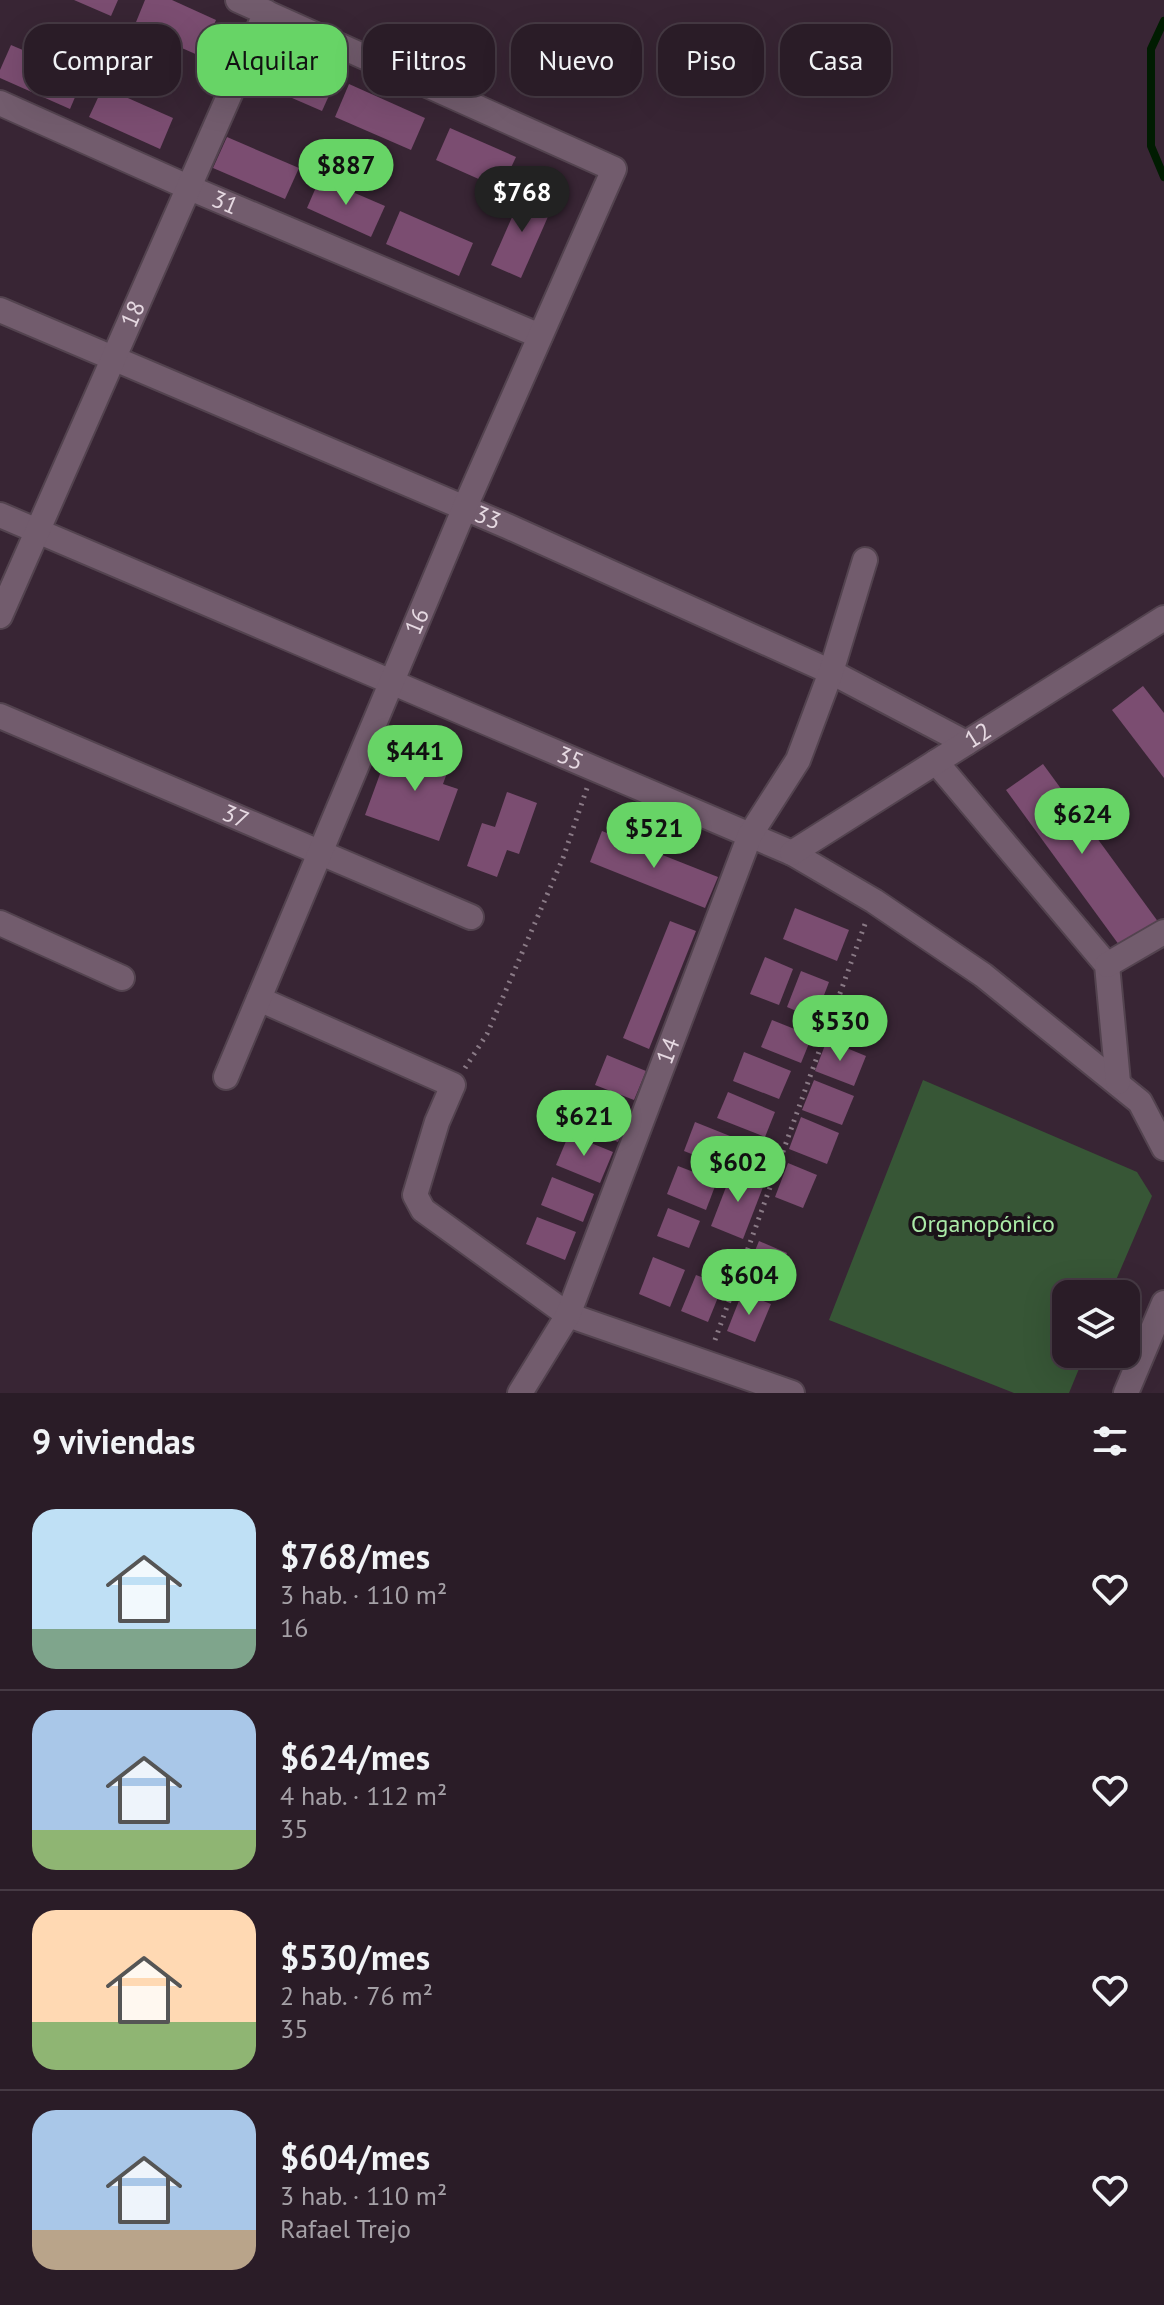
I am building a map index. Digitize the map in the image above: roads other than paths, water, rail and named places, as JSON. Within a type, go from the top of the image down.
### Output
[{"type":"street","points":[[238,0],[266,12]]},
{"type":"street","name":"16","points":[[226,1077],[465,507],[614,169],[266,12]]},
{"type":"street","name":"18","points":[[0,616],[266,12]]},
{"type":"street","name":"31","points":[[0,103],[190,188],[540,336]]},
{"type":"street","name":"33","points":[[0,310],[465,507],[831,672],[966,743]]},
{"type":"street","name":"35","points":[[0,515],[792,853],[874,901],[983,975],[1118,1082],[1140,1102],[1164,1148]]},
{"type":"street","name":"14","points":[[520,1393],[568,1315],[750,835],[798,760],[831,672],[865,560]]},
{"type":"street","name":"12","points":[[792,853],[1164,618]]},
{"type":"street","name":"37","points":[[0,716],[471,917]]},
{"type":"street","points":[[936,762],[1107,965],[1118,1082]]},
{"type":"street","points":[[0,923],[122,978]]},
{"type":"street","points":[[1107,965],[1164,932]]},
{"type":"street","points":[[259,999],[453,1085],[437,1122],[415,1195],[423,1210],[568,1315],[792,1393]]},
{"type":"street","points":[[1126,1393],[1164,1303]]},
{"type":"waterway","points":[[1164,21],[1151,49],[1151,146],[1164,177]]},
{"type":"park label","name":"Organopónico","points":[[983,1224]]}]
